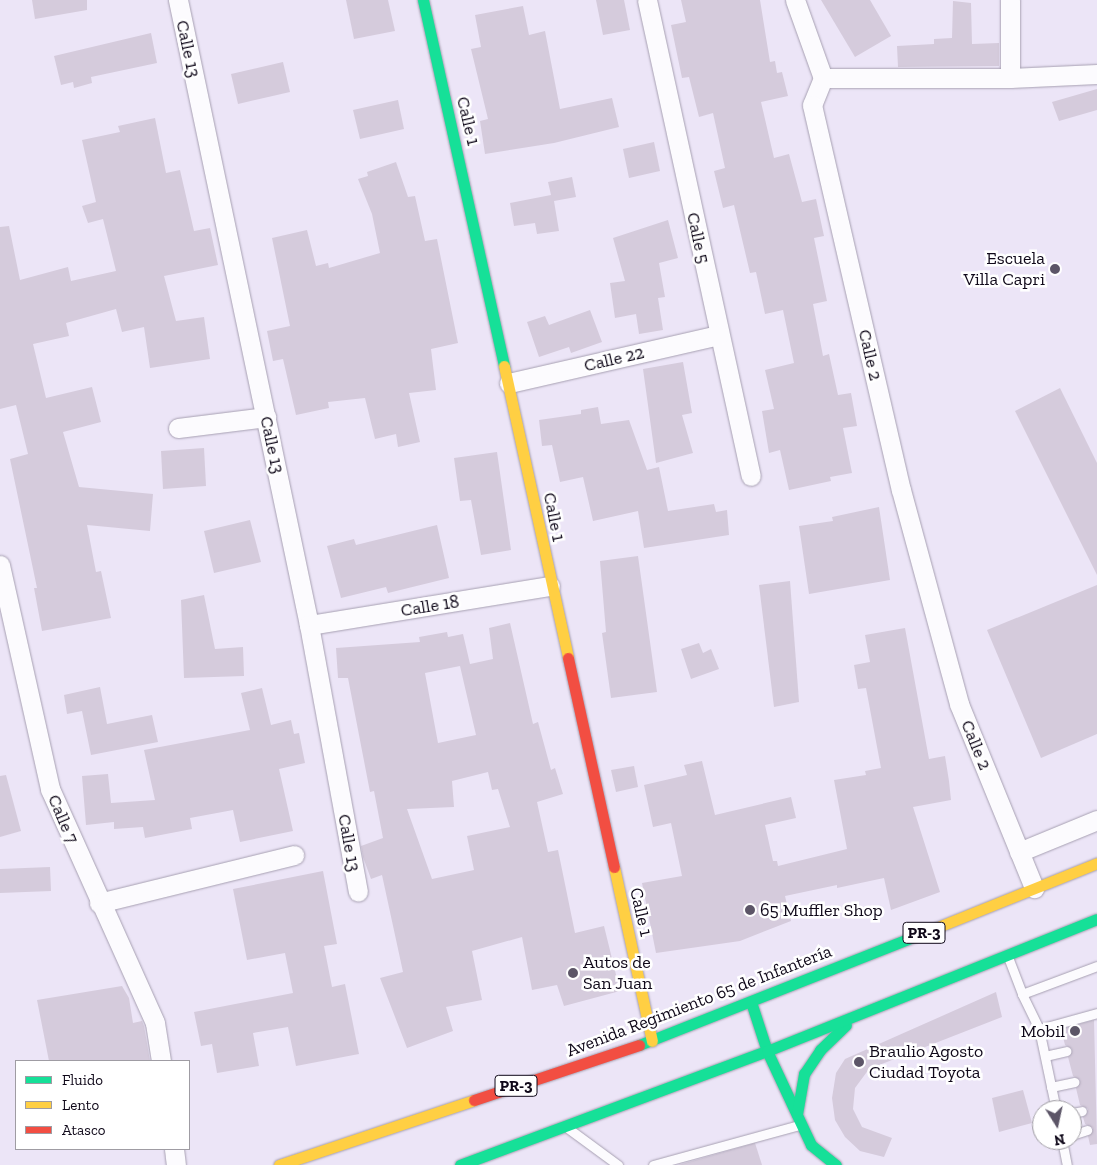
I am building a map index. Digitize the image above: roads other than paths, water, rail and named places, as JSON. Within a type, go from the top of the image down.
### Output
[{"type":"main road","name":"Calle 1","points":[[423,0],[509,382],[550,586],[652,1041]]},
{"type":"main road","name":"Avenida Regimiento 65 de Infantería","points":[[279,1165],[652,1041],[1097,863]]},
{"type":"main road","points":[[460,1165],[566,1128],[767,1051],[1097,919]]},
{"type":"main road","points":[[751,1002],[767,1051],[811,1145],[836,1165]]},
{"type":"main road","points":[[799,1120],[804,1074],[820,1050],[854,1016]]},
{"type":"street","name":"Calle 13","points":[[178,0],[309,625],[358,892]]},
{"type":"street","name":"Calle 5","points":[[647,0],[750,476]]},
{"type":"street","points":[[795,0],[824,78],[1010,78],[1097,74]]},
{"type":"street","points":[[1010,0],[1010,78]]},
{"type":"street","name":"Calle 2","points":[[824,78],[812,105],[901,490],[959,704],[1034,888]]},
{"type":"street","name":"Calle 22","points":[[509,382],[719,335]]},
{"type":"street","points":[[178,428],[266,417]]},
{"type":"street","name":"Calle 7","points":[[0,565],[50,789],[99,903],[156,1024],[161,1060]]},
{"type":"street","name":"Calle 18","points":[[309,625],[550,586]]},
{"type":"street","points":[[1019,852],[1097,820]]},
{"type":"street","points":[[99,903],[294,855]]},
{"type":"street","points":[[174,1150],[176,1165]]},
{"type":"lane","points":[[1007,955],[1022,994],[1039,1029],[1054,1100]]},
{"type":"lane","points":[[1022,994],[1097,966]]},
{"type":"lane","points":[[1039,1029],[1097,1013]]},
{"type":"lane","points":[[1044,1056],[1066,1051]]},
{"type":"lane","points":[[1051,1087],[1074,1082]]},
{"type":"lane","points":[[653,1165],[799,1120]]},
{"type":"lane","points":[[566,1128],[618,1165]]},
{"type":"lane","points":[[1082,1131],[1086,1130]]},
{"type":"lane","points":[[1064,1150],[1068,1165]]},
{"type":"place","name":"Escuela Villa Capri","points":[[1055,269]]},
{"type":"place","name":"65 Muffler Shop","points":[[750,910]]},
{"type":"place","name":"Autos de San Juan","points":[[573,973]]},
{"type":"place","name":"Mobil","points":[[1075,1031]]},
{"type":"place","name":"Braulio Agosto Ciudad Toyota","points":[[859,1062]]}]
